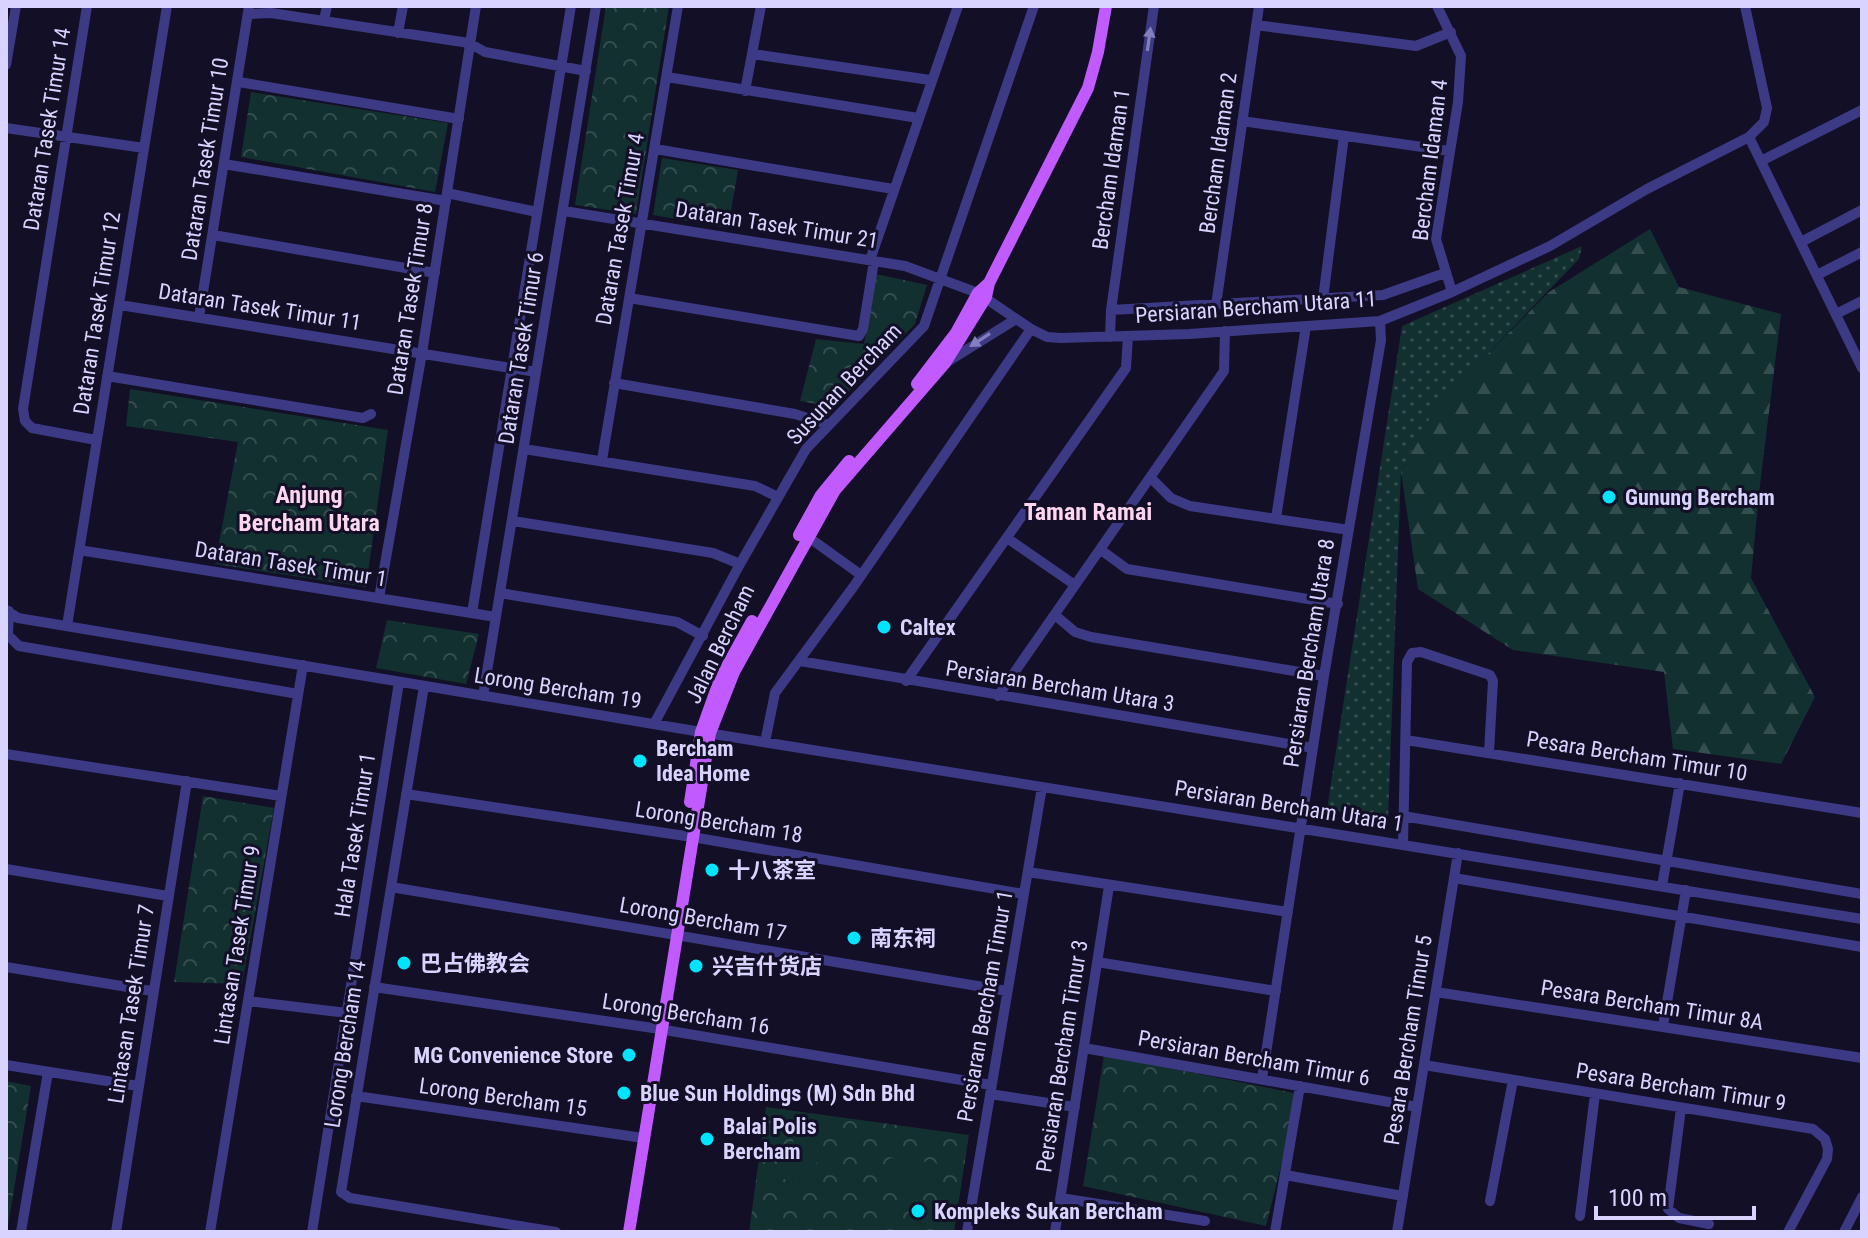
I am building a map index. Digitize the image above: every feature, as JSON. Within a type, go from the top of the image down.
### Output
[{"type":"main road","name":"Jalan Bercham","points":[[804,534],[835,490],[945,363],[1088,88],[1106,6]]},
{"type":"main road","name":"Jalan Bercham","points":[[624,1230],[705,733],[826,487],[917,383],[982,295]]},
{"type":"street","points":[[6,65],[16,6]]},
{"type":"street","name":"Dataran Tasek Timur 14","points":[[87,6],[23,409],[25,421],[36,429],[96,440]]},
{"type":"street","name":"Dataran Tasek Timur 12","points":[[67,626],[167,6]]},
{"type":"street","points":[[324,20],[327,6]]},
{"type":"street","points":[[398,33],[403,6]]},
{"type":"street","name":"Dataran Tasek Timur 8","points":[[379,598],[422,353],[476,6]]},
{"type":"street","name":"Dataran Tasek Timur 6","points":[[472,613],[571,6]]},
{"type":"street","name":"Dataran Tasek Timur 6","points":[[483,696],[596,6]]},
{"type":"street","name":"Dataran Tasek Timur 4","points":[[602,460],[678,6]]},
{"type":"street","points":[[745,91],[761,6]]},
{"type":"street","points":[[629,298],[859,336],[863,329],[872,261],[893,189],[958,6]]},
{"type":"street","name":"Susunan Bercham","points":[[654,724],[806,449],[924,326],[1034,6]]},
{"type":"street","name":"Bercham Idaman 1","points":[[1110,337],[1111,310],[1154,6]]},
{"type":"street","name":"Bercham Idaman 2","points":[[1216,305],[1259,6]]},
{"type":"street","name":"Bercham Idaman 4","points":[[1111,310],[1383,295],[1445,273],[1436,239],[1462,71],[1461,56],[1437,6]]},
{"type":"street","points":[[1745,6],[1767,108],[1764,122],[1749,137],[1862,368]]},
{"type":"street","points":[[248,10],[469,43],[485,52],[586,71]]},
{"type":"street","name":"Dataran Tasek Timur 10","points":[[199,317],[239,82],[248,10]]},
{"type":"street","points":[[1256,25],[1416,46],[1451,32]]},
{"type":"street","points":[[753,54],[930,80]]},
{"type":"street","points":[[667,77],[918,118]]},
{"type":"street","points":[[239,82],[459,119]]},
{"type":"street","points":[[1761,161],[1862,110]]},
{"type":"street","points":[[1242,121],[1450,151]]},
{"type":"street","points":[[6,128],[144,148]]},
{"type":"street","points":[[1323,299],[1344,136]]},
{"type":"street","name":"Persiaran Bercham Utara 11","points":[[982,295],[1031,329],[1047,337],[1061,338],[1380,321],[1452,292],[1550,246],[1647,189],[1749,137]]},
{"type":"street","points":[[655,149],[893,189]]},
{"type":"street","points":[[224,164],[537,212]]},
{"type":"street","points":[[1801,242],[1862,210]]},
{"type":"street","name":"Dataran Tasek Timur 21","points":[[564,211],[913,268],[982,295]]},
{"type":"street","points":[[213,235],[435,273]]},
{"type":"street","points":[[1817,275],[1862,252]]},
{"type":"street","points":[[1445,273],[1452,292]]},
{"type":"street","points":[[1836,314],[1862,301]]},
{"type":"street","name":"Dataran Tasek Timur 11","points":[[120,305],[536,372]]},
{"type":"street","points":[[945,363],[1016,319]]},
{"type":"street","name":"Persiaran Bercham Utara 8","points":[[1262,1079],[1324,676],[1381,340],[1380,321]]},
{"type":"street","points":[[1276,518],[1306,326]]},
{"type":"street","points":[[765,742],[775,693],[861,575],[1031,329]]},
{"type":"street","points":[[998,696],[1224,371],[1225,331]]},
{"type":"street","points":[[906,681],[1126,368],[1128,336]]},
{"type":"street","points":[[107,376],[363,418],[371,414]]},
{"type":"street","points":[[614,383],[795,414],[829,425]]},
{"type":"street","points":[[524,449],[755,486],[778,497]]},
{"type":"street","points":[[1151,478],[1171,498],[1190,506],[1349,530]]},
{"type":"street","points":[[513,521],[713,553],[740,564]]},
{"type":"street","points":[[804,534],[861,575]]},
{"type":"street","points":[[1007,538],[1075,585]]},
{"type":"street","name":"Dataran Tasek Timur 1","points":[[79,550],[496,617]]},
{"type":"street","points":[[1101,550],[1127,569],[1338,604]]},
{"type":"street","points":[[500,593],[677,622],[703,636]]},
{"type":"street","points":[[1055,615],[1075,632],[1091,637],[1324,676]]},
{"type":"street","points":[[9,616],[8,635],[19,646],[298,694]]},
{"type":"street","name":"Lorong Bercham 19","points":[[9,616],[705,733]]},
{"type":"street","points":[[1403,845],[1407,662],[1412,653],[1421,652],[1488,673],[1492,678],[1489,752]]},
{"type":"street","name":"Persiaran Bercham Utara 3","points":[[800,661],[1313,748]]},
{"type":"street","name":"Lintasan Tasek Timur 9","points":[[210,1232],[303,665]]},
{"type":"street","name":"Hala Tasek Timur 1","points":[[312,1232],[399,682]]},
{"type":"street","name":"Lorong Bercham 14","points":[[424,686],[341,1192],[346,1198],[556,1232]]},
{"type":"street","name":"Persiaran Bercham Utara 1","points":[[705,733],[1862,919]]},
{"type":"street","name":"Pesara Bercham Timur 10","points":[[1406,740],[1862,813]]},
{"type":"street","points":[[6,754],[281,796]]},
{"type":"street","name":"Lintasan Tasek Timur 7","points":[[116,1232],[187,781]]},
{"type":"street","points":[[1662,886],[1680,783]]},
{"type":"street","name":"Persiaran Bercham Timur 1","points":[[967,1232],[1042,787]]},
{"type":"street","name":"Lorong Bercham 18","points":[[406,794],[688,836],[1024,894]]},
{"type":"street","points":[[1403,816],[1862,894]]},
{"type":"street","name":"Pesara Bercham Timur 5","points":[[1397,1232],[1458,853]]},
{"type":"street","points":[[6,869],[168,896]]},
{"type":"street","points":[[1028,872],[1288,912]]},
{"type":"street","points":[[1454,878],[1862,947]]},
{"type":"street","name":"Persiaran Bercham Timur 3","points":[[1055,1232],[1109,886]]},
{"type":"street","name":"Lorong Bercham 17","points":[[391,887],[1007,991]]},
{"type":"street","points":[[1663,1026],[1686,890]]},
{"type":"street","points":[[1097,962],[1276,991]]},
{"type":"street","points":[[6,967],[152,991]]},
{"type":"street","name":"Lorong Bercham 16","points":[[374,987],[657,1029],[1075,1107]]},
{"type":"street","name":"Pesara Bercham Timur 8A","points":[[1436,992],[1862,1058]]},
{"type":"street","points":[[248,1001],[347,1013]]},
{"type":"street","name":"Persiaran Bercham Timur 6","points":[[1084,1048],[1417,1107]]},
{"type":"street","points":[[6,1065],[138,1086]]},
{"type":"street","name":"Pesara Bercham Timur 9","points":[[1424,1065],[1805,1127],[1822,1135],[1828,1149],[1827,1159],[1788,1232]]},
{"type":"street","points":[[21,1232],[48,1072]]},
{"type":"street","points":[[1490,1201],[1513,1080]]},
{"type":"street","points":[[1275,1232],[1300,1086]]},
{"type":"street","points":[[1580,1216],[1595,1094]]},
{"type":"street","name":"Lorong Bercham 15","points":[[356,1096],[639,1138]]},
{"type":"street","points":[[1681,1108],[1668,1209],[1679,1218],[1709,1224]]},
{"type":"street","points":[[1285,1175],[1403,1196]]},
{"type":"street","points":[[1844,1232],[1862,1197]]},
{"type":"street","points":[[1061,1198],[1205,1221]]},
{"type":"green space","points":[[606,6],[669,6],[636,214],[575,205]]},
{"type":"green space","points":[[251,92],[448,123],[435,192],[241,157]]},
{"type":"green space","points":[[662,158],[738,170],[728,228],[653,215]]},
{"type":"green space","name":"Gunung Bercham","points":[[1650,229],[1679,287],[1781,314],[1751,578],[1815,697],[1781,764],[1673,749],[1664,672],[1513,650],[1418,589],[1401,471],[1437,405],[1549,292]]},
{"type":"green space","points":[[1582,246],[1579,259],[1438,405],[1401,471],[1388,820],[1327,809],[1402,326]]},
{"type":"green space","points":[[876,274],[927,285],[915,324],[834,407],[800,401],[816,339],[864,344]]},
{"type":"green space","points":[[130,389],[388,430],[366,587],[215,564],[238,442],[126,426]]},
{"type":"green space","points":[[387,620],[479,634],[466,684],[376,668]]},
{"type":"green space","points":[[203,796],[274,808],[242,984],[174,982]]},
{"type":"green space","points":[[1104,1055],[1299,1094],[1266,1226],[1083,1186]]},
{"type":"green space","points":[[6,1081],[31,1086],[7,1232],[6,1232]]},
{"type":"green space","points":[[766,1107],[969,1135],[954,1232],[749,1232]]},
{"type":"green space","points":[[794,1138],[821,1144],[811,1185],[784,1179]]},
{"type":"green space","points":[[890,1158],[936,1163],[934,1189],[888,1185]]},
{"type":"place","name":"Gunung Bercham","points":[[1609,497]]},
{"type":"place","name":"Caltex","points":[[884,627]]},
{"type":"place","name":"Bercham Idea Home","points":[[640,761]]},
{"type":"place","name":"十八茶室","points":[[712,870]]},
{"type":"place","name":"南东祠","points":[[854,938]]},
{"type":"place","name":"巴占佛教会","points":[[404,963]]},
{"type":"place","name":"兴吉什货店","points":[[696,966]]},
{"type":"place","name":"MG Convenience Store","points":[[629,1055]]},
{"type":"place","name":"Blue Sun Holdings (M) Sdn Bhd","points":[[624,1093]]},
{"type":"place","name":"Balai Polis Bercham","points":[[707,1139]]},
{"type":"place","name":"Kompleks Sukan Bercham","points":[[918,1211]]},
{"type":"district","name":"Anjung Bercham Utara","points":[[309,509]]},
{"type":"district","name":"Taman Ramai","points":[[1088,512]]}]
